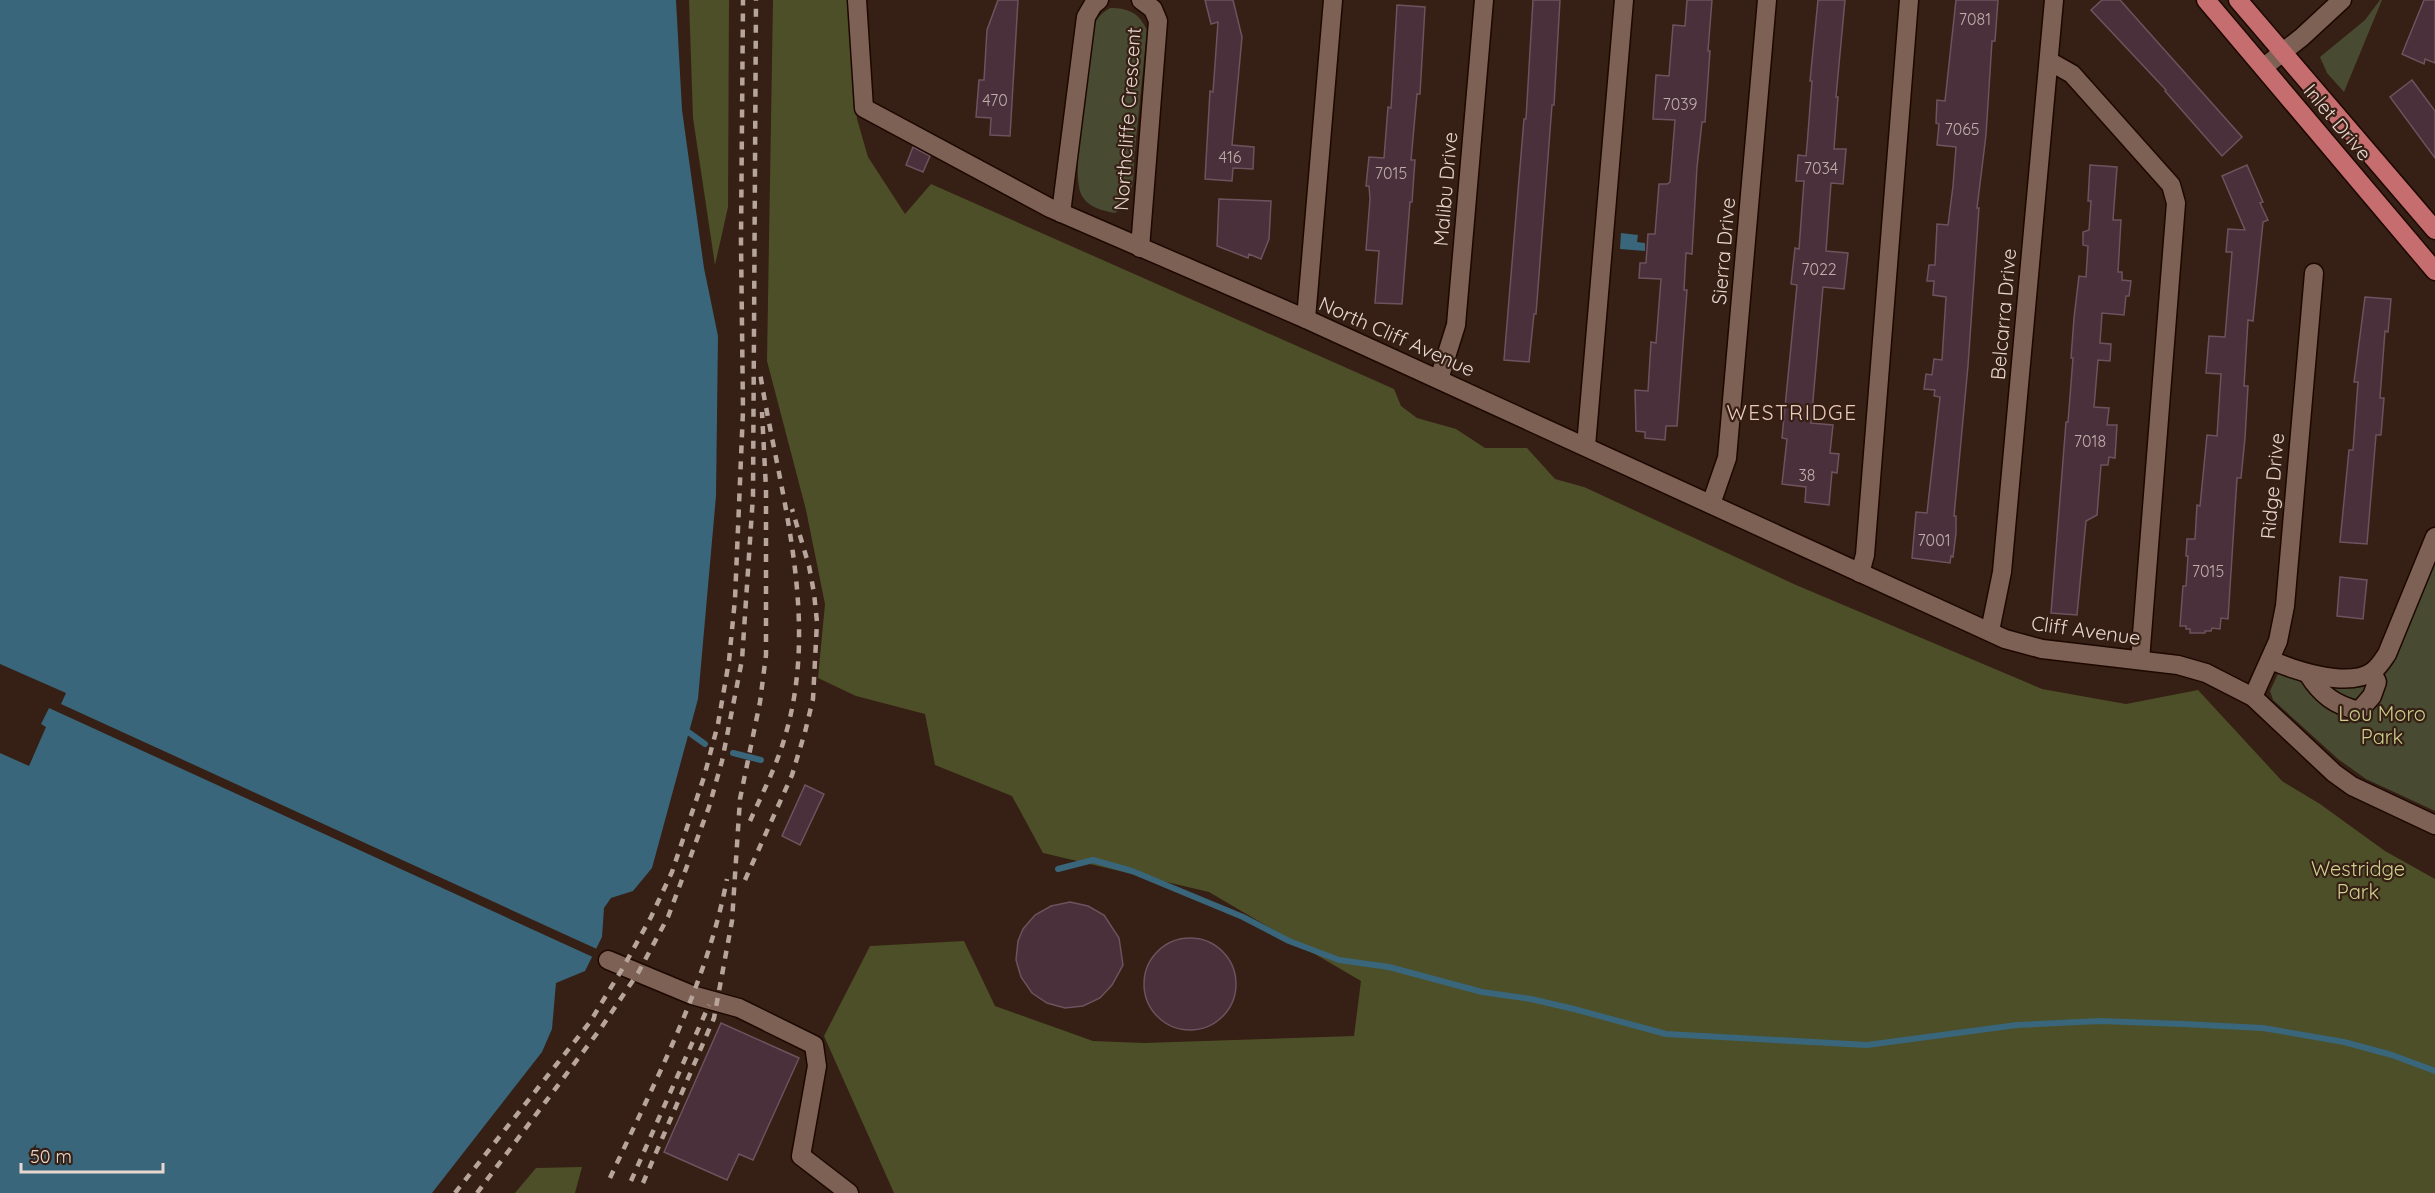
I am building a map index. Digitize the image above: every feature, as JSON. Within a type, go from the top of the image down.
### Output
[{"type":"main road","name":"Inlet Drive","points":[[2206,0],[2435,271]]},
{"type":"main road","name":"Inlet Drive","points":[[2238,0],[2435,230]]},
{"type":"street","name":"North Cliff Avenue","points":[[857,0],[864,108],[1061,213],[1306,319],[1712,504]]},
{"type":"street","points":[[1061,213],[1086,17],[1093,4],[1099,0]]},
{"type":"street","name":"Northcliffe Crescent","points":[[1140,248],[1158,21],[1153,9],[1141,0]]},
{"type":"street","points":[[1306,319],[1333,0]]},
{"type":"street","name":"Malibu Drive","points":[[1439,380],[1456,325],[1484,0]]},
{"type":"street","points":[[1586,446],[1624,0]]},
{"type":"street","name":"Sierra Drive","points":[[1712,504],[1727,458],[1767,0]]},
{"type":"street","points":[[1860,573],[1864,555],[1909,0]]},
{"type":"street","name":"Belcarra Drive","points":[[1990,631],[2001,572],[2054,0]]},
{"type":"street","points":[[2264,67],[2342,0]]},
{"type":"street","points":[[2049,61],[2072,74],[2171,185],[2176,203],[2140,660]]},
{"type":"street","name":"Ridge Drive","points":[[2253,697],[2278,641],[2285,606],[2314,273]]},
{"type":"street","name":"Cliff Avenue","points":[[1712,504],[2023,645],[2178,665],[2206,673],[2253,697],[2334,773],[2352,786],[2435,825]]},
{"type":"street","points":[[2271,660],[2308,674],[2357,678],[2372,672],[2387,654],[2435,537]]},
{"type":"street","points":[[2308,674],[2317,688],[2340,706],[2359,711],[2372,696],[2377,682],[2372,672]]},
{"type":"street","points":[[608,960],[692,995],[740,1008],[814,1045],[817,1066],[801,1156],[849,1193]]},
{"type":"green space","points":[[689,0],[729,0],[728,207],[715,265],[693,118]]},
{"type":"green space","name":"Westridge Park","points":[[773,0],[849,0],[857,119],[868,157],[905,214],[931,184],[1394,389],[1401,406],[1417,418],[1456,429],[1485,448],[1527,448],[1555,479],[1584,487],[1796,585],[2042,689],[2126,704],[2198,690],[2282,781],[2320,804],[2385,851],[2435,879],[2435,1193],[894,1193],[824,1036],[870,946],[964,941],[995,1006],[1093,1041],[1144,1043],[1354,1036],[1361,981],[1209,892],[1043,853],[1012,796],[935,765],[925,714],[856,696],[818,678],[825,604],[806,510],[767,361]]},
{"type":"green space","points":[[2382,0],[2344,92],[2327,73],[2320,57],[2365,20]]},
{"type":"green space","points":[[1110,8],[1133,13],[1141,19],[1147,30],[1133,183],[1126,203],[1115,213],[1096,208],[1085,200],[1079,184],[1078,166],[1080,119],[1093,27],[1102,14]]},
{"type":"green space","name":"Lou Moro Park","points":[[2435,537],[2435,811],[2366,779],[2338,759],[2273,700],[2270,691],[2282,665],[2371,672]]},
{"type":"green space","points":[[582,1167],[575,1193],[515,1193],[536,1168]]},
{"type":"water","points":[[0,0],[676,0],[682,110],[704,268],[718,336],[716,496],[698,699],[652,868],[633,891],[611,898],[604,908],[602,937],[585,971],[556,983],[552,1029],[542,1052],[432,1193],[0,1193]]},
{"type":"water","points":[[1621,233],[1638,235],[1637,242],[1645,243],[1645,251],[1620,249]]},
{"type":"pier","points":[[0,664],[66,693],[61,704],[599,950],[595,958],[49,708],[41,724],[46,727],[29,766],[0,753]]},
{"type":"building","points":[[998,0],[1018,0],[1010,136],[990,135],[991,118],[976,117],[979,80],[984,80],[987,30]]},
{"type":"building","points":[[1205,0],[1233,0],[1242,37],[1232,145],[1254,147],[1253,169],[1233,168],[1232,181],[1205,179],[1210,91],[1213,92],[1218,22],[1211,24]]},
{"type":"building","points":[[1533,0],[1560,0],[1554,105],[1552,105],[1536,314],[1534,314],[1529,362],[1504,360],[1524,119],[1526,119]]},
{"type":"building","points":[[1687,0],[1712,0],[1708,51],[1710,51],[1705,122],[1702,122],[1697,167],[1692,254],[1686,253],[1684,290],[1687,290],[1677,426],[1666,426],[1665,440],[1645,438],[1645,432],[1636,431],[1635,390],[1648,391],[1651,342],[1656,343],[1661,279],[1639,278],[1640,263],[1646,263],[1648,234],[1655,234],[1659,184],[1670,182],[1675,120],[1653,119],[1656,75],[1669,76],[1673,25],[1685,26]]},
{"type":"building","points":[[1818,0],[1845,0],[1836,97],[1838,97],[1834,149],[1846,149],[1843,184],[1831,183],[1826,251],[1848,253],[1844,289],[1823,287],[1811,423],[1833,425],[1830,453],[1839,454],[1837,473],[1832,472],[1829,505],[1805,502],[1806,487],[1782,484],[1787,439],[1782,438],[1797,285],[1791,284],[1795,248],[1799,249],[1804,181],[1796,181],[1798,155],[1806,156]]},
{"type":"building","points":[[1956,0],[1998,0],[1995,41],[1992,41],[1986,135],[1977,208],[1979,208],[1968,366],[1954,516],[1956,516],[1956,533],[1950,563],[1912,558],[1916,512],[1927,513],[1940,397],[1934,396],[1935,390],[1924,389],[1926,374],[1932,375],[1934,359],[1942,360],[1946,297],[1933,295],[1934,281],[1927,281],[1929,265],[1935,265],[1937,224],[1948,225],[1953,186],[1956,147],[1937,145],[1939,124],[1936,123],[1937,100],[1945,101]]},
{"type":"building","points":[[2102,0],[2120,0],[2242,137],[2222,156],[2166,90],[2091,10]]},
{"type":"building","points":[[2424,0],[2435,0],[2435,63],[2425,59],[2424,64],[2402,54]]},
{"type":"building","points":[[1397,5],[1425,7],[1420,94],[1417,94],[1411,160],[1415,160],[1402,304],[1375,303],[1379,251],[1366,250],[1370,199],[1369,186],[1366,186],[1369,157],[1384,158],[1388,107],[1391,108]]},
{"type":"building","points":[[2412,80],[2435,111],[2435,158],[2390,97]]},
{"type":"building","points":[[913,147],[930,156],[923,172],[906,165]]},
{"type":"building","points":[[2090,165],[2117,167],[2113,220],[2121,220],[2118,272],[2122,272],[2122,280],[2131,281],[2129,296],[2126,296],[2124,315],[2102,313],[2100,343],[2111,344],[2110,361],[2098,360],[2094,407],[2109,408],[2107,425],[2117,425],[2115,458],[2109,457],[2108,465],[2101,465],[2097,515],[2086,521],[2077,615],[2051,613],[2073,358],[2071,358],[2074,318],[2079,276],[2086,277],[2088,246],[2083,245],[2083,232],[2089,230]]},
{"type":"building","points":[[2247,165],[2268,220],[2263,222],[2253,321],[2248,320],[2244,386],[2248,386],[2245,438],[2241,478],[2237,478],[2228,619],[2221,618],[2220,629],[2212,628],[2211,631],[2205,631],[2205,633],[2190,633],[2190,629],[2186,629],[2186,626],[2180,626],[2183,586],[2186,586],[2187,539],[2195,539],[2197,505],[2200,506],[2207,435],[2217,436],[2221,374],[2206,373],[2209,336],[2225,337],[2232,252],[2226,252],[2228,229],[2245,230],[2222,176]]},
{"type":"building","points":[[1219,199],[1271,201],[1269,239],[1261,259],[1249,254],[1248,258],[1217,246]]},
{"type":"building","points":[[2365,297],[2391,299],[2388,332],[2385,331],[2380,398],[2384,398],[2381,435],[2376,435],[2367,544],[2340,542],[2349,450],[2353,450],[2358,382],[2354,382]]},
{"type":"building","points":[[2340,577],[2367,580],[2363,619],[2337,616]]},
{"type":"building","points":[[805,785],[824,794],[800,845],[782,836]]},
{"type":"building","points":[[1070,902],[1088,906],[1104,915],[1119,938],[1123,965],[1112,985],[1100,998],[1083,1006],[1065,1008],[1047,1003],[1032,993],[1021,977],[1016,960],[1018,941],[1023,929],[1035,915],[1051,906]]},
{"type":"building","points":[[1190,938],[1208,941],[1223,951],[1233,966],[1236,984],[1233,1002],[1223,1017],[1208,1027],[1190,1030],[1172,1027],[1157,1017],[1147,1002],[1144,984],[1147,966],[1157,951],[1172,941]]},
{"type":"building","points":[[721,1023],[799,1058],[753,1160],[739,1154],[727,1180],[664,1152]]},
{"type":"waterway","points":[[684,729],[705,744]]},
{"type":"waterway","points":[[733,753],[761,760]]},
{"type":"waterway","points":[[1058,869],[1093,860],[1132,871],[1243,917],[1289,941],[1339,960],[1389,967],[1482,992],[1531,999],[1666,1034],[1867,1045],[2017,1025],[2100,1021],[2183,1024],[2263,1028],[2344,1042],[2392,1055],[2435,1071]]},
{"type":"railway","points":[[455,1193],[590,1022],[624,966],[672,872],[704,777],[718,724],[729,661],[735,599],[743,411],[741,242],[743,0]]},
{"type":"railway","points":[[477,1193],[601,1028],[638,973],[668,917],[709,807],[722,761],[742,660],[753,496],[756,0]]},
{"type":"railway","points":[[750,821],[783,744],[795,688],[799,643],[798,598],[793,553],[760,373]]},
{"type":"railway","points":[[643,1183],[714,1018],[732,921],[740,799],[760,702],[766,655],[766,489],[762,412]]},
{"type":"railway","points":[[745,880],[792,775],[813,699],[817,622],[814,593],[809,566],[792,509]]},
{"type":"railway","points":[[610,1178],[662,1068],[693,994],[707,956],[727,879]]},
{"type":"railway","points":[[631,1181],[709,1005]]},
{"type":"district","name":"WESTRIDGE","points":[[1792,412]]}]
